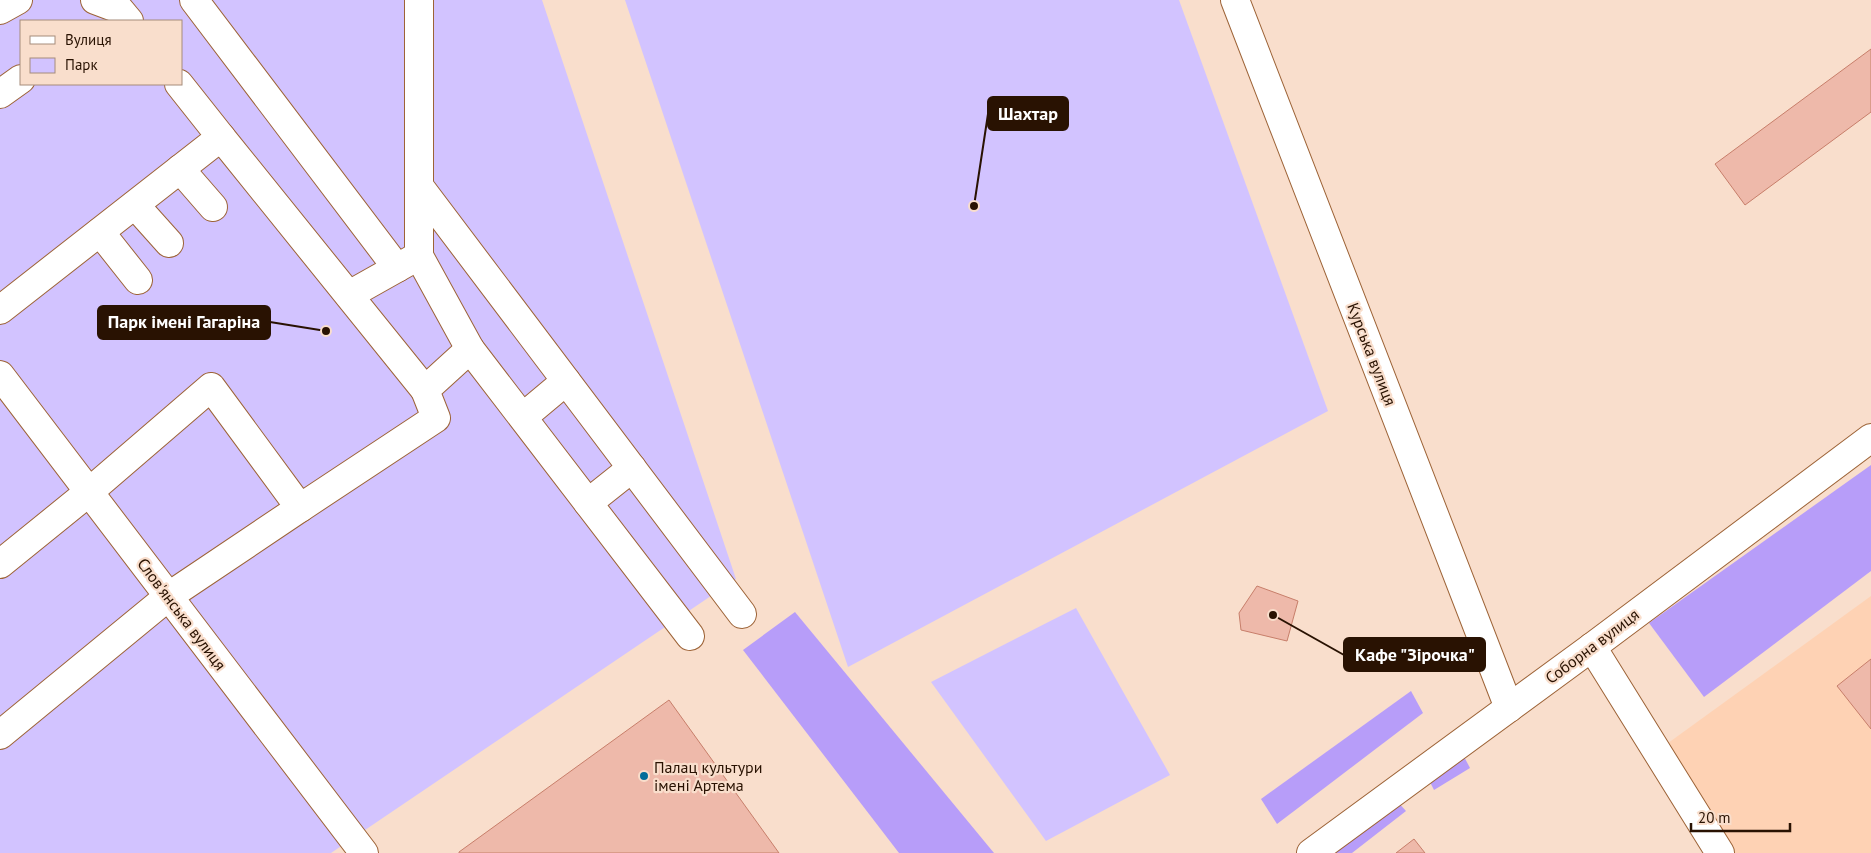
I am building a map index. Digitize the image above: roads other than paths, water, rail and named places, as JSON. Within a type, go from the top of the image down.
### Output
[{"type":"street","points":[[0,10],[18,0]]},
{"type":"street","points":[[194,0],[408,262],[470,349],[690,636]]},
{"type":"street","points":[[408,262],[419,186],[419,0]]},
{"type":"street","name":"Курська вулиця","points":[[1235,0],[1509,708]]},
{"type":"street","points":[[0,94],[20,80]]},
{"type":"street","points":[[0,735],[169,596],[436,418],[425,390],[179,85]]},
{"type":"street","points":[[0,310],[221,137]]},
{"type":"street","points":[[180,169],[213,207]]},
{"type":"street","points":[[419,186],[742,614]]},
{"type":"street","points":[[135,205],[169,243]]},
{"type":"street","points":[[100,232],[138,280]]},
{"type":"street","points":[[349,295],[408,262]]},
{"type":"street","points":[[425,390],[470,349]]},
{"type":"street","name":"Слов'янська вулиця","points":[[0,375],[364,853]]},
{"type":"street","points":[[523,417],[566,381]]},
{"type":"street","points":[[0,564],[89,492],[211,387],[300,508]]},
{"type":"street","name":"Соборна вулиця","points":[[1311,853],[1592,647],[1871,438]]},
{"type":"street","points":[[588,503],[632,468]]},
{"type":"street","points":[[1592,647],[1720,853]]},
{"type":"place","name":"Шахтар","points":[[974,206]]},
{"type":"place","name":"Парк імені Гагаріна","points":[[326,331]]},
{"type":"place","name":"Кафе \"Зірочка\"","points":[[1273,615]]},
{"type":"place","name":"Палац культури імені Артема","points":[[644,776]]}]
